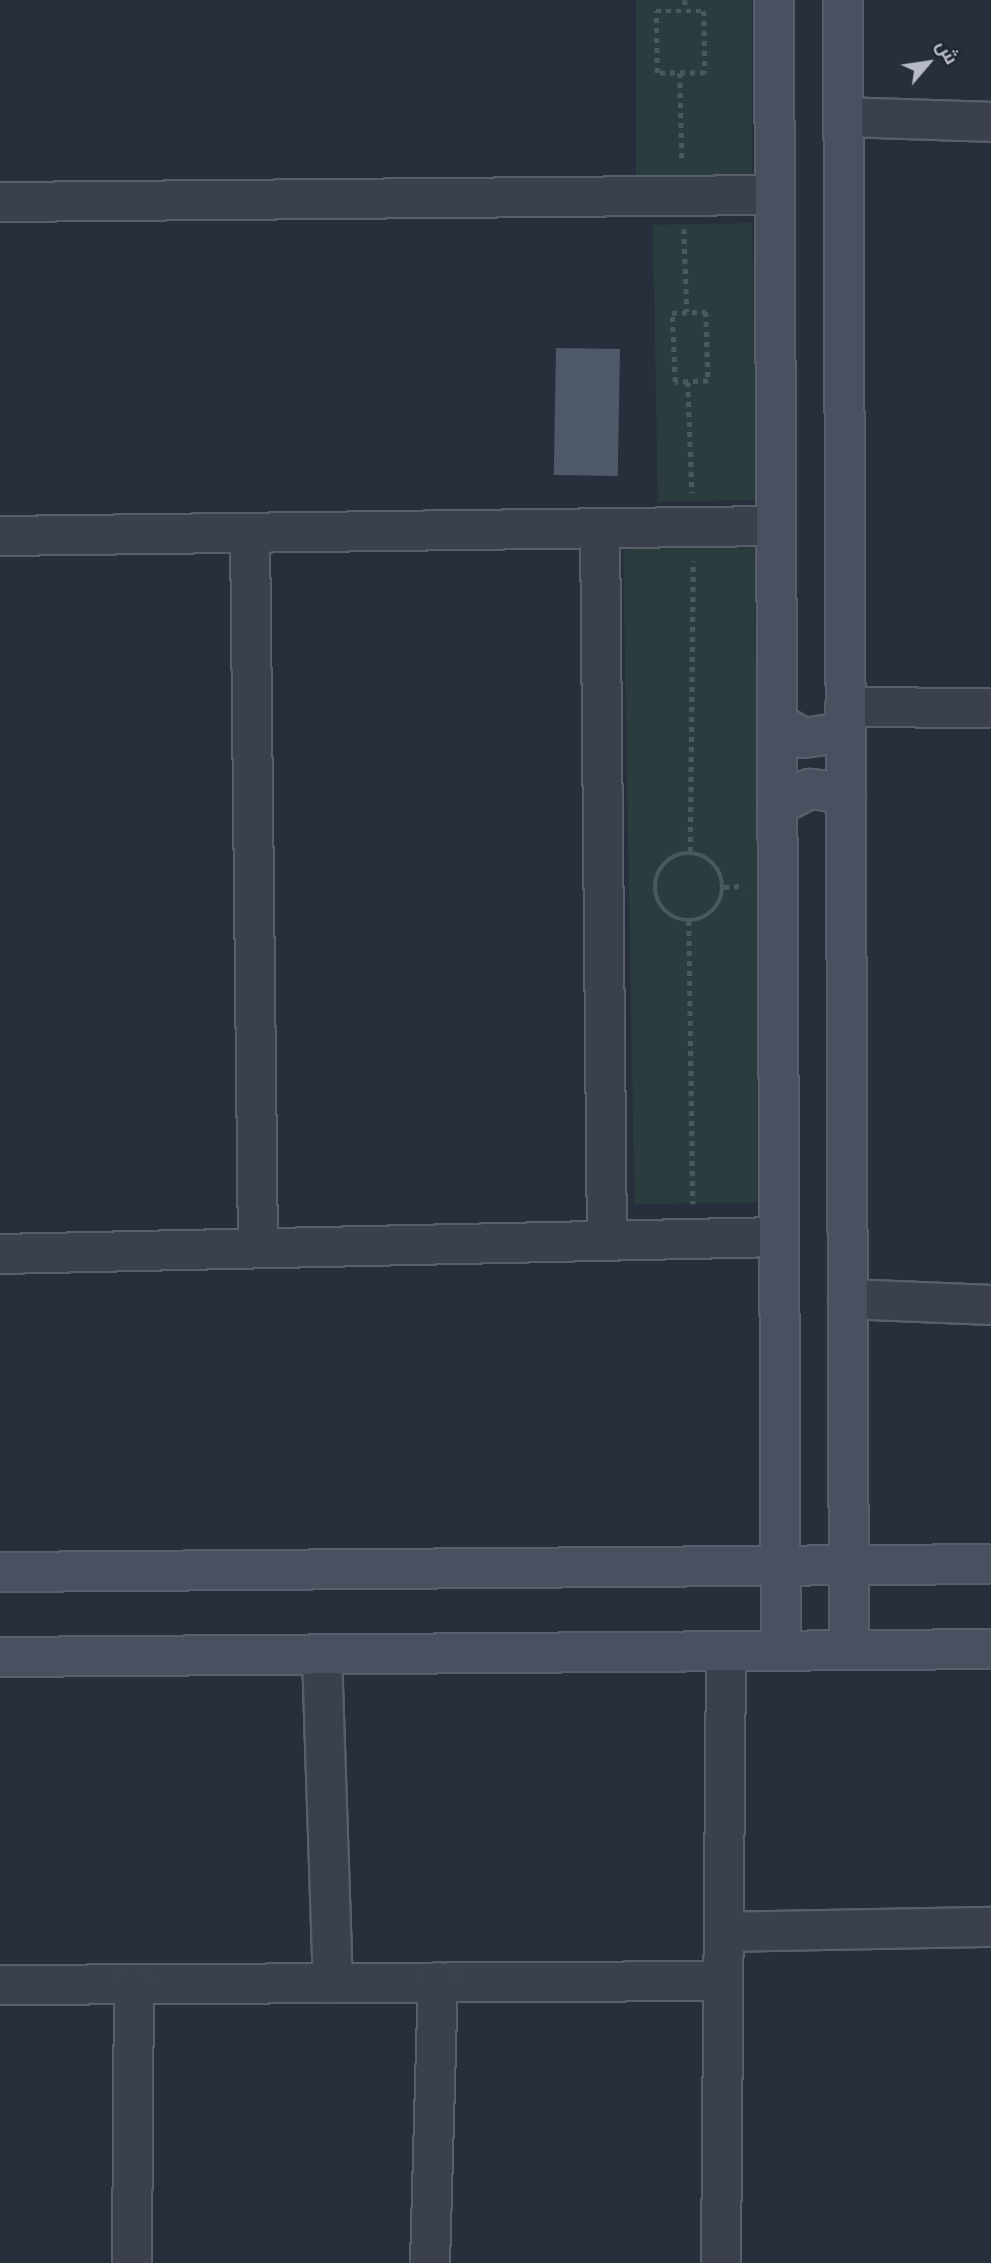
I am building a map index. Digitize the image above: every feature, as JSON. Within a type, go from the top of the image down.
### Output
[{"type":"street","points":[[774,0],[781,1650]]},
{"type":"street","points":[[842,0],[849,1650]]},
{"type":"street","points":[[843,117],[991,122]]},
{"type":"street","points":[[0,202],[775,195]]},
{"type":"street","points":[[0,536],[776,526]]},
{"type":"street","points":[[600,528],[607,1241]]},
{"type":"street","points":[[250,533],[258,1248]]},
{"type":"street","points":[[845,716],[991,708]]},
{"type":"street","points":[[777,723],[803,738],[833,734],[845,716]]},
{"type":"street","points":[[778,805],[810,789],[829,790],[846,799]]},
{"type":"street","points":[[0,1254],[779,1237]]},
{"type":"street","points":[[848,1299],[991,1305]]},
{"type":"street","points":[[0,1572],[991,1564]]},
{"type":"street","points":[[0,1657],[991,1648]]},
{"type":"street","points":[[721,2263],[726,1651]]},
{"type":"street","points":[[322,1655],[333,1983]]},
{"type":"street","points":[[724,1932],[991,1927]]},
{"type":"street","points":[[0,1985],[723,1981]]},
{"type":"street","points":[[430,2263],[438,1982]]},
{"type":"street","points":[[132,2263],[134,1984]]},
{"type":"path","points":[[685,0],[685,10]]},
{"type":"path","points":[[685,10],[704,11],[705,73],[657,73],[656,11],[685,10]]},
{"type":"path","points":[[680,73],[687,312]]},
{"type":"path","points":[[687,312],[706,312],[708,381],[675,382],[672,313],[687,312]]},
{"type":"path","points":[[688,382],[693,527],[690,852]]},
{"type":"path","points":[[690,852],[714,863],[724,887],[714,912],[689,922],[665,911],[654,887],[665,862],[690,852]]},
{"type":"path","points":[[689,922],[693,1239]]},
{"type":"shaded area","points":[[636,0],[752,0],[752,178],[636,178]]},
{"type":"shaded area","points":[[752,223],[757,500],[658,502],[653,225]]},
{"type":"shaded area","points":[[754,547],[765,1202],[634,1204],[623,549]]},
{"type":"building","points":[[556,348],[620,349],[618,476],[554,475]]}]
